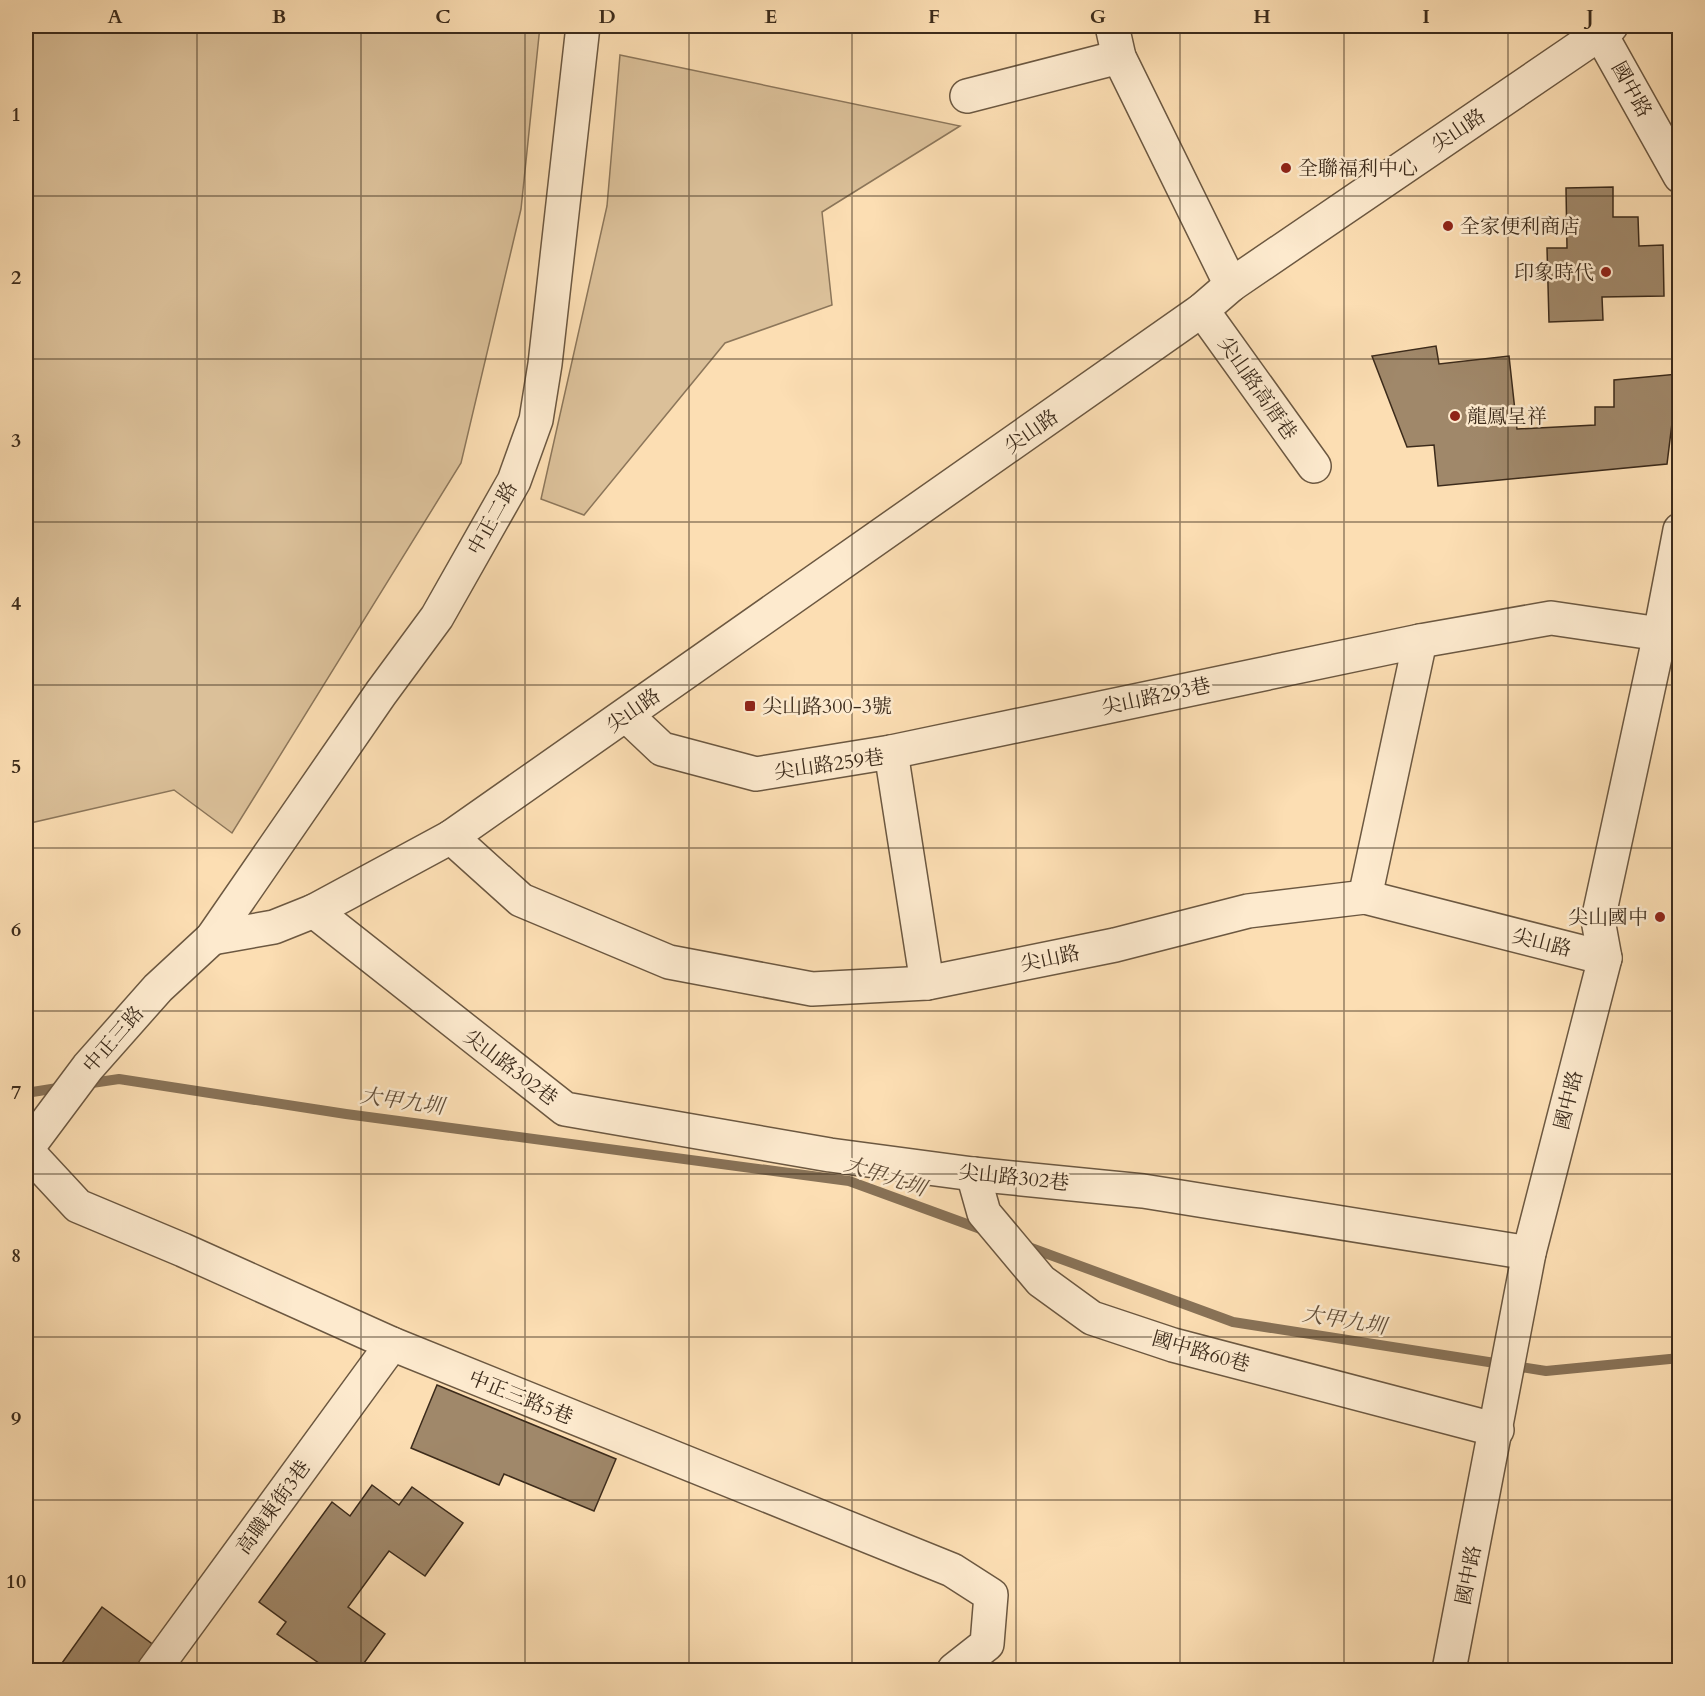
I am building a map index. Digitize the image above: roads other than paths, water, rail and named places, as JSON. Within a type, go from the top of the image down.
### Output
[{"type":"street","name":"中正二路","points":[[212,938],[381,693],[437,617],[514,481],[536,420],[543,375],[583,26]]},
{"type":"street","name":"尖山路","points":[[212,938],[274,927],[314,911],[451,837],[1202,310],[1231,285],[1602,28]]},
{"type":"street","name":"國中路","points":[[1602,28],[1680,176]]},
{"type":"street","points":[[967,96],[1115,41],[1231,285]]},
{"type":"street","name":"尖山路高厝巷","points":[[1202,310],[1314,466]]},
{"type":"street","name":"國中路","points":[[1449,1671],[1497,1430],[1529,1253],[1605,958],[1598,920],[1660,634],[1680,530]]},
{"type":"street","name":"尖山路293巷","points":[[891,752],[1420,641],[1551,618],[1660,634]]},
{"type":"street","points":[[1365,897],[1420,641]]},
{"type":"street","name":"尖山路259巷","points":[[626,715],[662,749],[756,774],[891,752],[927,983]]},
{"type":"street","name":"尖山路","points":[[451,837],[521,900],[669,962],[812,989],[927,983],[1114,945],[1248,911],[1365,897],[1605,958]]},
{"type":"street","name":"尖山路302巷","points":[[314,911],[565,1108],[830,1155],[973,1174],[1143,1191],[1529,1253]]},
{"type":"street","name":"中正三路","points":[[26,1150],[83,1072],[158,988],[212,938]]},
{"type":"street","name":"中正三路5巷","points":[[26,1150],[78,1206],[183,1250],[392,1344],[952,1570],[991,1595],[987,1644],[954,1671]]},
{"type":"street","name":"國中路60巷","points":[[973,1174],[984,1213],[992,1223],[1041,1281],[1092,1318],[1173,1345],[1497,1430]]},
{"type":"street","name":"高職東街3巷","points":[[154,1671],[392,1344]]},
{"type":"waterway","name":"大甲九圳","points":[[85,1084],[119,1079],[346,1114],[849,1181],[986,1231]]},
{"type":"waterway","name":"大甲九圳","points":[[26,1093],[64,1087]]},
{"type":"waterway","name":"大甲九圳","points":[[1023,1245],[1233,1322],[1546,1371],[1680,1358]]},
{"type":"place","name":"全聯福利中心","points":[[1286,168]]},
{"type":"place","name":"全家便利商店","points":[[1448,226]]},
{"type":"place","name":"印象時代","points":[[1606,272]]},
{"type":"place","name":"龍鳳呈祥","points":[[1455,416]]},
{"type":"place","name":"尖山路300-3號","points":[[750,706]]},
{"type":"place","name":"尖山國中","points":[[1660,917]]}]
